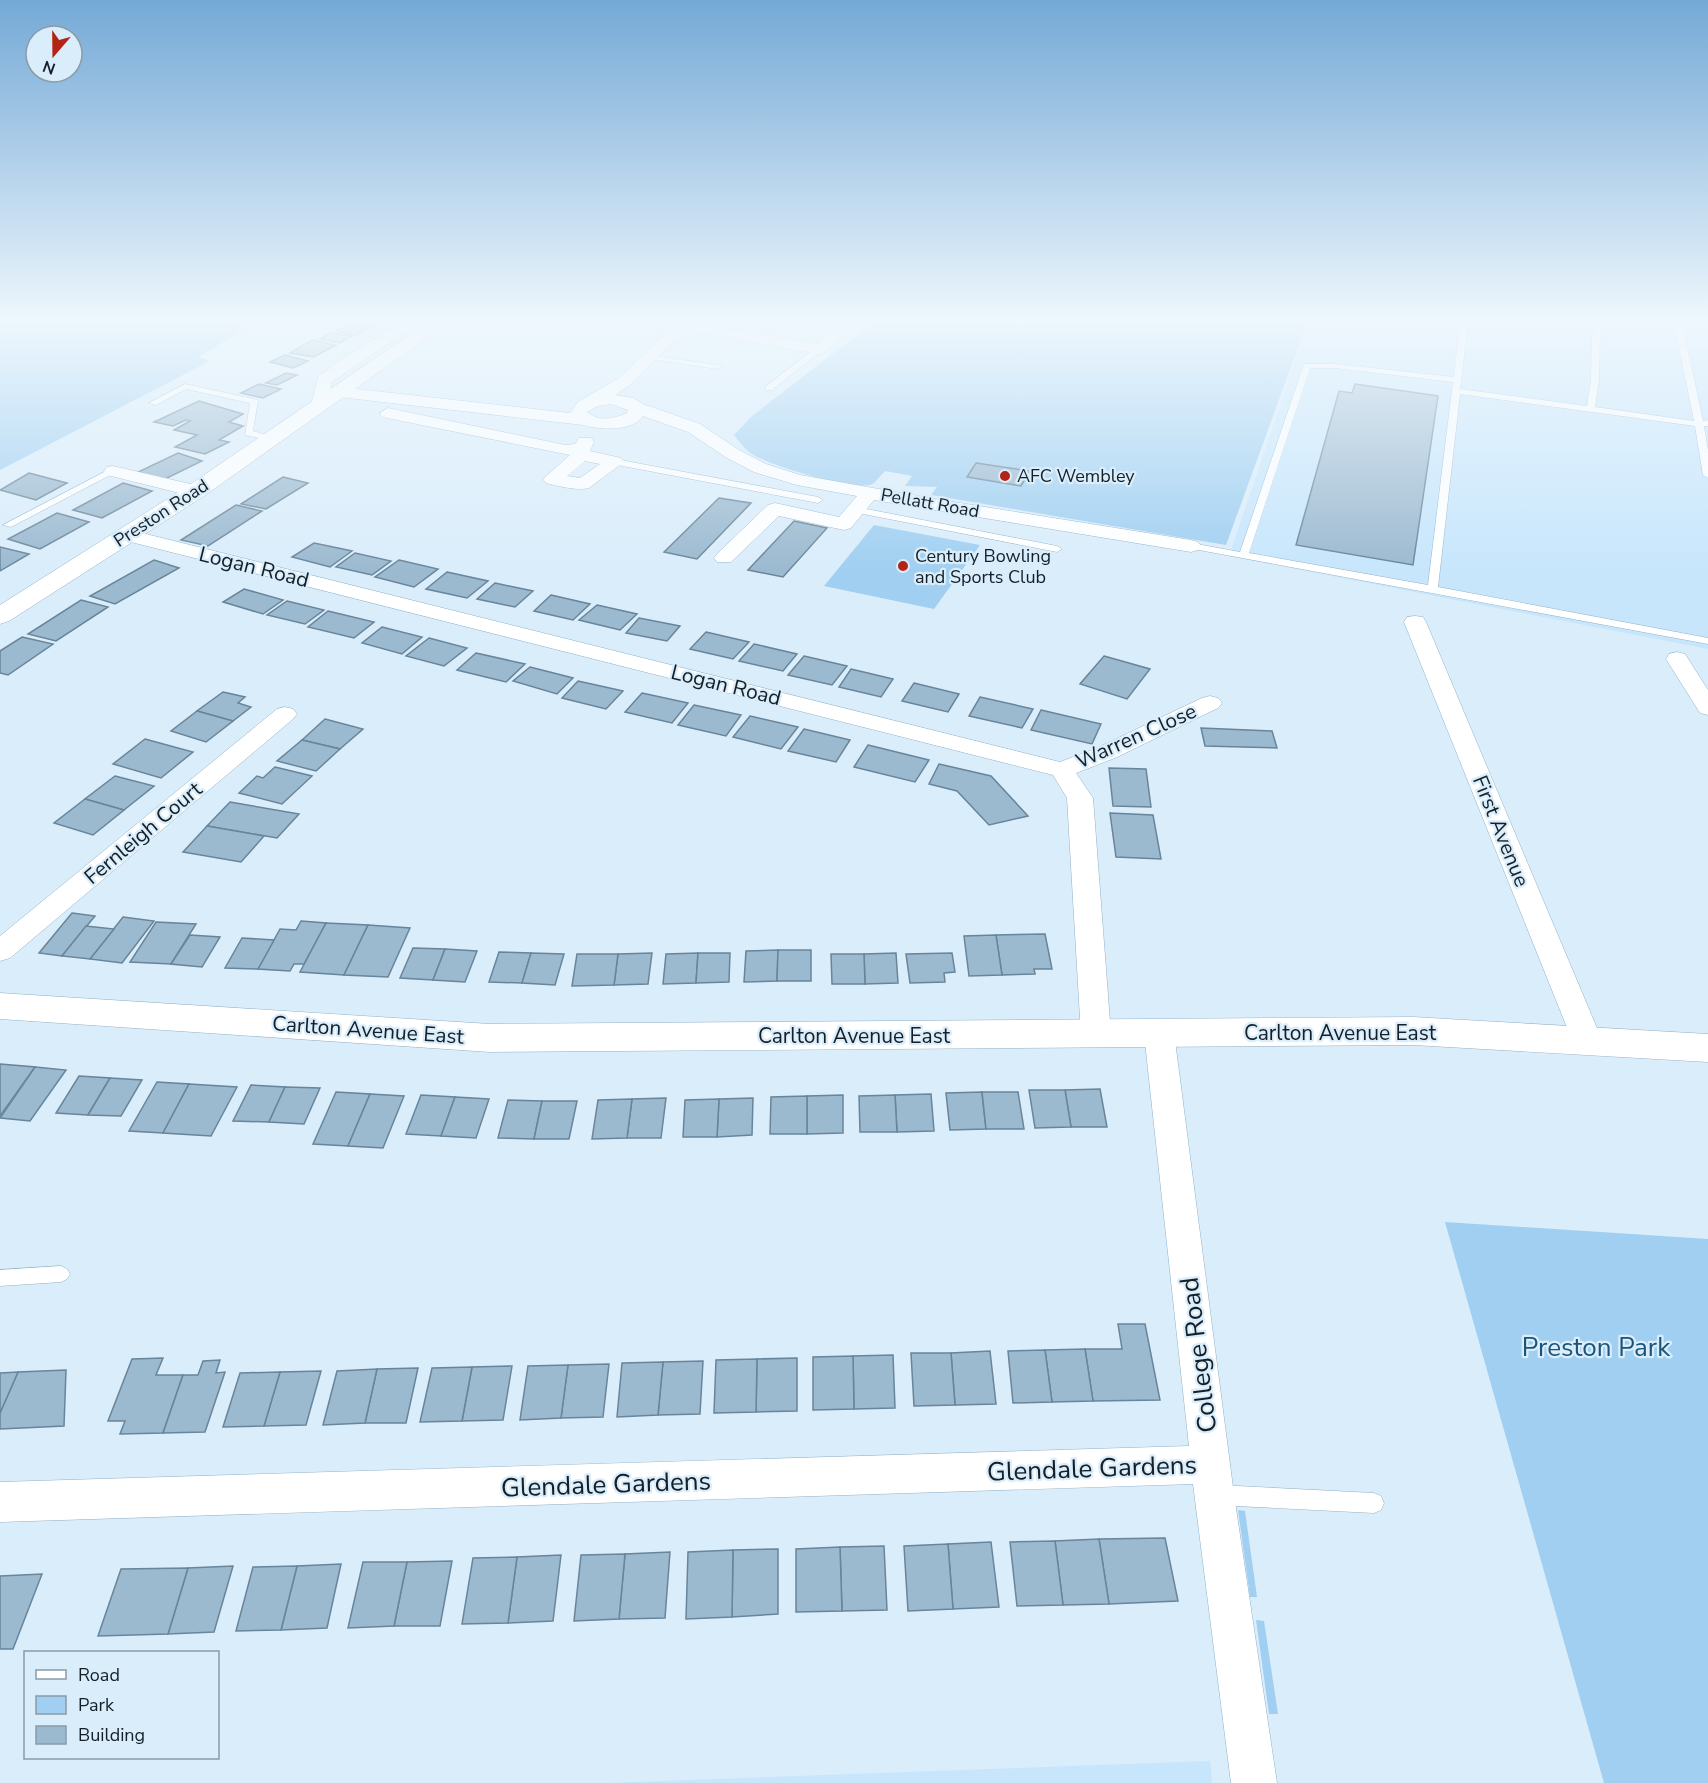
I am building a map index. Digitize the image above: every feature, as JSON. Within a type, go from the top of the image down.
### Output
[{"type":"street","name":"Preston Road","points":[[0,616],[196,491],[318,406]]},
{"type":"street","name":"Pellatt Road","points":[[466,406],[536,414],[588,413],[623,421],[680,423]]},
{"type":"street","points":[[596,406],[588,413],[581,452],[552,478],[583,484],[615,462]]},
{"type":"street","name":"Pellatt Road","points":[[588,413],[599,406]]},
{"type":"street","points":[[623,421],[634,416],[632,406]]},
{"type":"street","name":"Pellatt Road","points":[[635,406],[694,428],[733,454],[760,468],[798,480],[935,505],[1191,546]]},
{"type":"street","points":[[381,411],[581,452],[615,462]]},
{"type":"street","points":[[113,471],[196,491]]},
{"type":"street","points":[[724,558],[775,509],[844,524],[871,492]]},
{"type":"street","name":"Logan Road","points":[[126,535],[1062,770]]},
{"type":"street","name":"First Avenue","points":[[1415,622],[1587,1040]]},
{"type":"street","points":[[1677,659],[1708,708]]},
{"type":"street","name":"Warren Close","points":[[1062,770],[1106,753],[1210,703]]},
{"type":"street","name":"Fernleigh Court","points":[[0,951],[285,714]]},
{"type":"street","points":[[1062,770],[1080,798],[1096,1035]]},
{"type":"street","name":"Carlton Avenue East","points":[[3,1008],[490,1038],[1413,1031],[1708,1048]]},
{"type":"street","name":"College Road","points":[[1159,1034],[1213,1479],[1254,1783]]},
{"type":"street","name":"Glendale Gardens","points":[[0,1502],[1213,1479]]},
{"type":"lane","points":[[254,406],[248,434],[272,438]]},
{"type":"lane","points":[[1244,554],[1294,406]]},
{"type":"lane","points":[[1433,589],[1454,406]]},
{"type":"lane","points":[[1570,406],[1704,423]]},
{"type":"lane","points":[[1699,406],[1704,423],[1708,475]]},
{"type":"lane","points":[[615,462],[818,500]]},
{"type":"lane","points":[[8,525],[113,471]]},
{"type":"lane","points":[[856,510],[1057,549]]},
{"type":"lane","points":[[1191,546],[1708,640]]},
{"type":"lane","points":[[0,1278],[61,1274]]},
{"type":"lane","points":[[1213,1479],[1374,1503]]},
{"type":"shaded area","points":[[1280,406],[1708,406],[1708,649],[1229,556]]},
{"type":"shaded area","points":[[1210,1761],[1212,1783],[606,1783]]},
{"type":"green space","points":[[0,406],[123,406],[0,470]]},
{"type":"green space","points":[[765,406],[1277,406],[1226,545],[931,495],[937,487],[905,486],[912,476],[885,471],[872,484],[863,485],[811,476],[773,464],[748,451],[734,435]]},
{"type":"green space","name":"Century Bowling and Sports Club","points":[[874,525],[980,545],[934,609],[824,586]]},
{"type":"green space","name":"Preston Park","points":[[1445,1222],[1708,1239],[1708,1783],[1604,1783]]},
{"type":"green space","points":[[1238,1510],[1245,1511],[1257,1597],[1250,1597]]},
{"type":"green space","points":[[1256,1620],[1264,1621],[1278,1714],[1269,1714]]},
{"type":"building","points":[[188,406],[217,406],[243,414],[229,422],[243,426],[219,440],[229,442],[205,454],[175,447],[197,435],[174,430],[190,421],[186,420],[173,426],[154,422]]},
{"type":"building","points":[[1335,406],[1436,406],[1413,565],[1296,545]]},
{"type":"building","points":[[178,453],[202,461],[163,480],[138,472]]},
{"type":"building","points":[[976,463],[1030,471],[1021,486],[967,477]]},
{"type":"building","points":[[29,473],[67,483],[36,500],[0,490]]},
{"type":"building","points":[[283,477],[308,483],[266,509],[241,504]]},
{"type":"building","points":[[123,483],[152,491],[102,518],[73,510]]},
{"type":"building","points":[[719,498],[751,503],[697,559],[664,552]]},
{"type":"building","points":[[236,505],[262,511],[208,546],[181,540]]},
{"type":"building","points":[[57,513],[89,522],[40,549],[8,539]]},
{"type":"building","points":[[794,521],[827,528],[783,577],[748,570]]},
{"type":"building","points":[[314,543],[352,551],[330,567],[292,557]]},
{"type":"building","points":[[0,547],[29,554],[0,571]]},
{"type":"building","points":[[355,553],[391,561],[372,575],[336,567]]},
{"type":"building","points":[[154,560],[179,568],[115,604],[90,596]]},
{"type":"building","points":[[399,560],[438,569],[414,587],[375,577]]},
{"type":"building","points":[[447,572],[488,581],[467,598],[426,589]]},
{"type":"building","points":[[495,583],[533,591],[515,607],[477,599]]},
{"type":"building","points":[[244,589],[283,600],[263,614],[223,602]]},
{"type":"building","points":[[551,595],[590,604],[573,620],[534,611]]},
{"type":"building","points":[[81,600],[108,607],[56,641],[28,634]]},
{"type":"building","points":[[287,601],[324,610],[305,624],[267,615]]},
{"type":"building","points":[[597,605],[637,614],[620,630],[579,620]]},
{"type":"building","points":[[328,611],[374,622],[354,638],[308,627]]},
{"type":"building","points":[[639,618],[680,626],[667,641],[626,633]]},
{"type":"building","points":[[382,627],[422,637],[402,654],[362,643]]},
{"type":"building","points":[[706,632],[749,642],[733,659],[690,649]]},
{"type":"building","points":[[22,637],[53,644],[8,675],[0,673],[0,651]]},
{"type":"building","points":[[429,638],[467,648],[444,666],[406,656]]},
{"type":"building","points":[[754,644],[797,654],[783,671],[739,661]]},
{"type":"building","points":[[476,653],[525,664],[506,682],[457,670]]},
{"type":"building","points":[[804,656],[847,666],[832,685],[788,675]]},
{"type":"building","points":[[1104,656],[1150,669],[1127,699],[1080,684]]},
{"type":"building","points":[[530,667],[573,678],[557,694],[513,681]]},
{"type":"building","points":[[851,669],[893,679],[881,697],[839,687]]},
{"type":"building","points":[[578,681],[623,691],[606,709],[562,698]]},
{"type":"building","points":[[914,683],[959,694],[948,712],[902,701]]},
{"type":"building","points":[[223,692],[245,697],[238,703],[251,707],[233,721],[197,711]]},
{"type":"building","points":[[642,693],[688,703],[672,723],[625,712]]},
{"type":"building","points":[[980,697],[1033,709],[1022,728],[969,716]]},
{"type":"building","points":[[694,705],[741,715],[726,736],[678,725]]},
{"type":"building","points":[[1041,710],[1101,724],[1092,744],[1031,730]]},
{"type":"building","points":[[197,711],[233,721],[206,742],[171,731]]},
{"type":"building","points":[[750,716],[798,727],[781,749],[733,737]]},
{"type":"building","points":[[325,719],[363,729],[340,749],[302,740]]},
{"type":"building","points":[[1201,728],[1272,731],[1277,748],[1205,746]]},
{"type":"building","points":[[804,729],[850,740],[836,762],[788,751]]},
{"type":"building","points":[[145,739],[193,752],[161,778],[113,764]]},
{"type":"building","points":[[302,740],[340,749],[316,771],[277,761]]},
{"type":"building","points":[[868,745],[929,760],[915,782],[854,767]]},
{"type":"building","points":[[939,764],[991,776],[1028,816],[989,825],[957,791],[929,784]]},
{"type":"building","points":[[275,767],[312,776],[282,804],[239,793],[257,776],[263,778]]},
{"type":"building","points":[[1109,768],[1146,769],[1151,807],[1113,806]]},
{"type":"building","points":[[115,776],[154,786],[124,810],[85,799]]},
{"type":"building","points":[[85,799],[124,810],[93,835],[54,823]]},
{"type":"building","points":[[230,802],[299,814],[277,838],[207,826]]},
{"type":"building","points":[[1110,813],[1153,815],[1161,859],[1116,857]]},
{"type":"building","points":[[207,826],[264,836],[241,862],[183,852]]},
{"type":"building","points":[[72,913],[95,916],[62,956],[39,953]]},
{"type":"building","points":[[123,917],[154,921],[122,963],[90,959]]},
{"type":"building","points":[[301,921],[326,923],[304,964],[294,964],[290,971],[258,969],[280,929],[296,930]]},
{"type":"building","points":[[156,922],[196,924],[171,964],[130,962]]},
{"type":"building","points":[[326,923],[368,925],[344,975],[300,972]]},
{"type":"building","points":[[368,925],[410,928],[388,977],[344,975]]},
{"type":"building","points":[[86,926],[114,929],[90,959],[62,956]]},
{"type":"building","points":[[1045,934],[1052,969],[1034,969],[1035,974],[1002,975],[996,935]]},
{"type":"building","points":[[190,935],[220,937],[202,967],[171,964]]},
{"type":"building","points":[[996,935],[1002,975],[969,976],[964,936]]},
{"type":"building","points":[[242,938],[274,940],[258,969],[225,968]]},
{"type":"building","points":[[413,948],[445,949],[433,980],[400,978]]},
{"type":"building","points":[[445,949],[477,951],[465,982],[433,980]]},
{"type":"building","points":[[778,950],[777,981],[744,982],[746,951]]},
{"type":"building","points":[[778,950],[811,950],[811,981],[777,981]]},
{"type":"building","points":[[499,952],[531,953],[522,983],[489,982]]},
{"type":"building","points":[[531,953],[564,954],[555,985],[522,983]]},
{"type":"building","points":[[652,953],[648,984],[614,985],[618,954]]},
{"type":"building","points":[[698,953],[696,983],[663,984],[666,954]]},
{"type":"building","points":[[698,953],[730,953],[729,982],[696,983]]},
{"type":"building","points":[[896,953],[898,983],[865,984],[864,954]]},
{"type":"building","points":[[952,953],[955,972],[944,973],[945,982],[910,983],[906,954]]},
{"type":"building","points":[[577,954],[618,954],[614,985],[572,986]]},
{"type":"building","points":[[831,954],[864,954],[865,984],[832,984]]},
{"type":"building","points":[[0,1064],[35,1067],[0,1116]]},
{"type":"building","points":[[35,1067],[66,1070],[30,1121],[0,1118]]},
{"type":"building","points":[[79,1076],[110,1078],[88,1115],[56,1113]]},
{"type":"building","points":[[110,1078],[142,1080],[121,1116],[88,1115]]},
{"type":"building","points":[[157,1082],[189,1084],[163,1133],[129,1131]]},
{"type":"building","points":[[189,1084],[237,1087],[211,1136],[163,1133]]},
{"type":"building","points":[[251,1085],[285,1087],[269,1122],[233,1121]]},
{"type":"building","points":[[285,1087],[320,1088],[304,1124],[269,1122]]},
{"type":"building","points":[[1100,1089],[1107,1127],[1071,1127],[1065,1090]]},
{"type":"building","points":[[1029,1090],[1065,1090],[1071,1127],[1035,1128]]},
{"type":"building","points":[[336,1092],[370,1094],[348,1146],[313,1144]]},
{"type":"building","points":[[982,1092],[986,1129],[950,1130],[946,1093]]},
{"type":"building","points":[[982,1092],[1018,1092],[1024,1129],[986,1129]]},
{"type":"building","points":[[370,1094],[404,1096],[383,1148],[348,1146]]},
{"type":"building","points":[[931,1094],[934,1131],[897,1132],[895,1095]]},
{"type":"building","points":[[421,1095],[455,1097],[441,1136],[406,1134]]},
{"type":"building","points":[[843,1095],[843,1133],[807,1134],[807,1096]]},
{"type":"building","points":[[895,1095],[897,1132],[860,1132],[859,1096]]},
{"type":"building","points":[[807,1096],[807,1134],[770,1134],[771,1097]]},
{"type":"building","points":[[455,1097],[489,1099],[476,1138],[441,1136]]},
{"type":"building","points":[[666,1098],[661,1138],[627,1138],[632,1099]]},
{"type":"building","points":[[753,1098],[752,1135],[717,1137],[719,1099]]},
{"type":"building","points":[[632,1099],[627,1138],[592,1139],[598,1100]]},
{"type":"building","points":[[719,1099],[717,1137],[683,1137],[685,1100]]},
{"type":"building","points":[[508,1100],[542,1101],[534,1139],[498,1138]]},
{"type":"building","points":[[542,1101],[577,1101],[569,1139],[534,1139]]},
{"type":"building","points":[[1118,1324],[1145,1324],[1160,1400],[1093,1401],[1085,1349],[1122,1349]]},
{"type":"building","points":[[1085,1349],[1093,1401],[1052,1402],[1045,1350]]},
{"type":"building","points":[[1045,1350],[1052,1402],[1013,1403],[1008,1351]]},
{"type":"building","points":[[990,1351],[996,1404],[955,1405],[951,1353]]},
{"type":"building","points":[[911,1353],[951,1353],[955,1405],[914,1406]]},
{"type":"building","points":[[893,1355],[895,1408],[854,1409],[853,1356]]},
{"type":"building","points":[[853,1356],[854,1409],[813,1410],[813,1357]]},
{"type":"building","points":[[163,1358],[156,1375],[183,1375],[163,1433],[120,1434],[125,1421],[108,1421],[132,1359]]},
{"type":"building","points":[[797,1358],[797,1411],[756,1412],[757,1359]]},
{"type":"building","points":[[757,1359],[756,1412],[714,1413],[716,1360]]},
{"type":"building","points":[[220,1360],[216,1373],[225,1372],[205,1432],[163,1433],[183,1375],[198,1375],[203,1361]]},
{"type":"building","points":[[703,1361],[700,1414],[658,1415],[663,1362]]},
{"type":"building","points":[[663,1362],[658,1415],[617,1417],[622,1363]]},
{"type":"building","points":[[609,1364],[603,1417],[561,1418],[568,1365]]},
{"type":"building","points":[[568,1365],[561,1418],[520,1420],[528,1366]]},
{"type":"building","points":[[512,1366],[503,1420],[462,1421],[472,1367]]},
{"type":"building","points":[[472,1367],[462,1421],[420,1422],[432,1368]]},
{"type":"building","points":[[418,1368],[406,1423],[365,1423],[377,1369]]},
{"type":"building","points":[[377,1369],[365,1423],[323,1425],[337,1371]]},
{"type":"building","points":[[66,1370],[64,1426],[0,1429],[0,1413],[18,1372]]},
{"type":"building","points":[[321,1371],[306,1425],[264,1426],[280,1372]]},
{"type":"building","points":[[18,1372],[0,1413],[0,1373]]},
{"type":"building","points":[[280,1372],[264,1426],[223,1427],[240,1373]]},
{"type":"building","points":[[1165,1538],[1178,1601],[1109,1604],[1099,1539]]},
{"type":"building","points":[[1099,1539],[1109,1604],[1063,1605],[1055,1541]]},
{"type":"building","points":[[1055,1541],[1063,1605],[1017,1606],[1010,1542]]},
{"type":"building","points":[[991,1542],[999,1607],[953,1609],[948,1544]]},
{"type":"building","points":[[948,1544],[953,1609],[908,1611],[904,1546]]},
{"type":"building","points":[[884,1546],[887,1610],[842,1611],[840,1547]]},
{"type":"building","points":[[840,1547],[842,1611],[796,1612],[796,1549]]},
{"type":"building","points":[[778,1549],[778,1614],[732,1617],[733,1550]]},
{"type":"building","points":[[733,1550],[732,1617],[686,1619],[688,1552]]},
{"type":"building","points":[[670,1552],[665,1618],[619,1619],[625,1554]]},
{"type":"building","points":[[625,1554],[619,1619],[574,1621],[581,1555]]},
{"type":"building","points":[[561,1555],[553,1621],[508,1623],[517,1557]]},
{"type":"building","points":[[517,1557],[508,1623],[462,1624],[473,1558]]},
{"type":"building","points":[[452,1561],[440,1626],[394,1626],[407,1562]]},
{"type":"building","points":[[363,1562],[407,1562],[394,1626],[348,1628]]},
{"type":"building","points":[[341,1564],[327,1628],[281,1630],[297,1566]]},
{"type":"building","points":[[233,1566],[214,1632],[168,1634],[188,1568]]},
{"type":"building","points":[[297,1566],[281,1630],[236,1631],[253,1567]]},
{"type":"building","points":[[188,1568],[168,1634],[98,1636],[121,1569]]},
{"type":"building","points":[[42,1574],[13,1649],[0,1649],[0,1576]]},
{"type":"place","name":"AFC Wembley","points":[[1005,476]]},
{"type":"place","name":"Century Bowling and Sports Club","points":[[903,566]]}]
